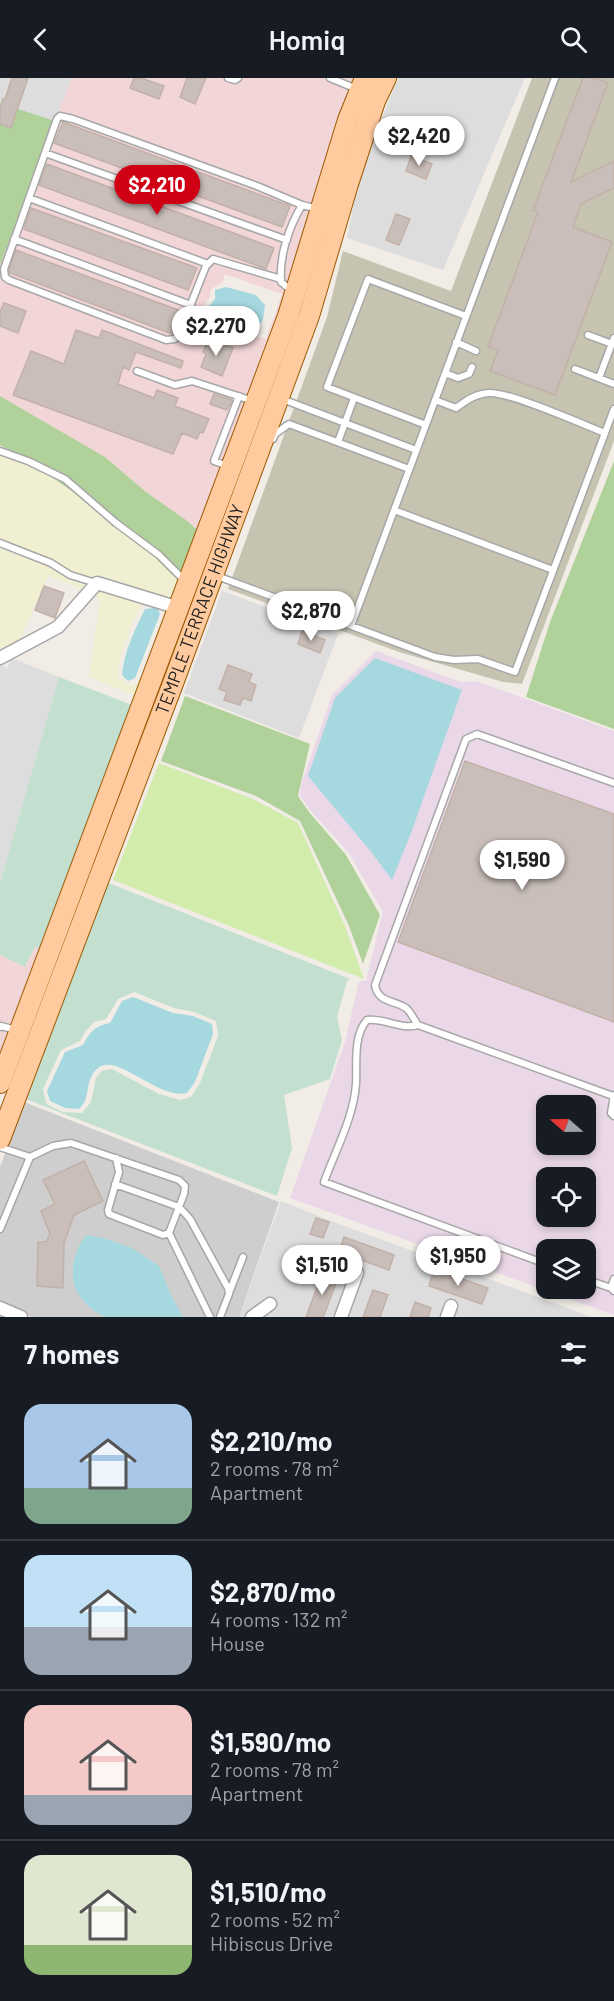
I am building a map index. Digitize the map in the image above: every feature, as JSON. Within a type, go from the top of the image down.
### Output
[{"type":"main road","name":"TEMPLE TERRACE HIGHWAY","points":[[0,1083],[29,1034],[163,711],[213,575],[261,460],[279,398],[309,316],[375,101],[386,78]]},
{"type":"main road","name":"TEMPLE TERRACE HIGHWAY","points":[[0,1139],[29,1034],[143,704],[231,468],[248,399],[295,293],[311,207],[363,84]]},
{"type":"main road","points":[[143,704],[163,711]]},
{"type":"street","points":[[0,658],[58,627],[97,584],[132,592],[179,608]]},
{"type":"street","points":[[341,1317],[357,1273]]},
{"type":"street","points":[[252,1317],[270,1304]]},
{"type":"street","points":[[0,1308],[17,1316]]},
{"type":"lane","points":[[228,78],[235,80],[238,78]]},
{"type":"lane","points":[[330,78],[363,84]]},
{"type":"lane","points":[[351,626],[555,78]]},
{"type":"lane","points":[[281,279],[213,259],[208,264],[179,334],[175,339],[166,340],[9,280],[5,277],[4,269],[60,116],[73,118],[311,207]]},
{"type":"lane","points":[[45,153],[287,240]]},
{"type":"lane","points":[[29,198],[208,264]]},
{"type":"lane","points":[[295,293],[281,282],[282,264],[294,219],[311,207]]},
{"type":"lane","points":[[14,239],[191,305]]},
{"type":"lane","points":[[426,425],[327,387],[368,279],[466,316]]},
{"type":"lane","points":[[588,335],[613,341],[599,378]]},
{"type":"lane","points":[[456,342],[476,351]]},
{"type":"lane","points":[[445,373],[458,378],[469,374],[472,367]]},
{"type":"lane","points":[[575,369],[614,384]]},
{"type":"lane","points":[[137,371],[175,385],[192,381],[248,399]]},
{"type":"lane","points":[[435,400],[456,408],[470,397],[492,393],[516,399],[605,433]]},
{"type":"lane","points":[[279,398],[416,450]]},
{"type":"lane","points":[[338,442],[354,398]]},
{"type":"lane","points":[[213,575],[435,657],[454,660],[478,659],[515,672],[614,409]]},
{"type":"lane","points":[[271,444],[275,434],[289,424],[409,469]]},
{"type":"lane","points":[[0,451],[28,461],[65,479],[116,523],[159,555],[188,584]]},
{"type":"lane","points":[[394,510],[554,570]]},
{"type":"lane","points":[[0,543],[51,563],[70,575],[97,584]]},
{"type":"lane","points":[[614,783],[477,734],[466,739],[375,986],[376,993],[381,998],[408,1009],[418,1025],[614,1096],[611,1113],[614,1116]]},
{"type":"lane","points":[[418,1025],[409,1028],[375,1019],[367,1020],[363,1025],[359,1036],[356,1086],[351,1108],[324,1182],[536,1260]]},
{"type":"lane","points":[[0,1027],[29,1034]]},
{"type":"lane","points":[[0,1229],[30,1157],[53,1146],[71,1143],[179,1180],[185,1186],[169,1233],[210,1317]]},
{"type":"lane","points":[[0,1147],[30,1157]]},
{"type":"lane","points":[[116,1158],[119,1172],[108,1210],[109,1214],[164,1234],[169,1233]]},
{"type":"lane","points":[[115,1184],[179,1207],[190,1219],[228,1288],[229,1294]]},
{"type":"lane","points":[[220,1317],[243,1257]]},
{"type":"lane","points":[[596,1283],[612,1289],[614,1279]]},
{"type":"shaded area","points":[[0,78],[72,78],[55,121],[0,103]]},
{"type":"shaded area","points":[[72,78],[359,78],[300,258],[201,533],[146,492],[105,457],[0,396],[0,265]],"holes":[[[225,274],[282,294],[266,339],[256,336],[239,338],[210,321],[203,307],[210,297],[211,289],[222,283]]]},
{"type":"shaded area","points":[[398,78],[525,78],[443,270],[347,238],[360,174]]},
{"type":"shaded area","points":[[532,78],[614,78],[614,441],[522,684],[503,682],[399,652],[228,589],[327,317],[343,251],[451,291]]},
{"type":"shaded area","points":[[222,591],[338,634],[299,738],[184,693]]},
{"type":"shaded area","points":[[376,651],[461,682],[476,681],[614,731],[614,1315],[570,1299],[596,1299],[596,1239],[536,1239],[536,1287],[290,1198],[345,1042],[359,981],[366,981],[383,912],[349,853],[310,810],[300,795],[302,782],[332,695]]},
{"type":"shaded area","points":[[12,658],[59,677],[0,883],[0,664],[7,668]]},
{"type":"shaded area","points":[[35,947],[44,950],[0,1063],[0,955],[25,967]]},
{"type":"shaded area","points":[[24,1102],[279,1202],[239,1317],[32,1317],[0,1305],[0,1167]]},
{"type":"shaded area","points":[[281,1201],[536,1296],[536,1299],[543,1299],[592,1317],[239,1317]]},
{"type":"green space","points":[[0,103],[55,121],[0,265]]},
{"type":"green space","points":[[0,396],[105,457],[146,492],[201,533],[180,575],[71,490],[0,445]]},
{"type":"green space","points":[[0,445],[35,465],[97,508],[180,575],[175,601],[98,578],[83,590],[48,576],[19,641],[0,652]]},
{"type":"green space","points":[[614,461],[614,729],[526,697],[550,622]]},
{"type":"green space","points":[[99,589],[149,603],[141,607],[133,621],[119,661],[118,676],[127,685],[133,685],[140,680],[164,616],[163,608],[171,611],[139,697],[89,677],[100,599],[94,596]]},
{"type":"green space","points":[[59,677],[135,706],[44,950],[35,947],[25,967],[0,955],[0,883]]},
{"type":"green space","points":[[185,696],[310,744],[298,796],[346,855],[380,915],[363,964],[349,926],[300,821],[256,796],[161,761]]},
{"type":"green space","points":[[172,712],[108,878],[109,883],[350,979],[347,981],[337,1017],[342,1040],[330,1079],[284,1095],[292,1148],[277,1196],[23,1098]],"holes":[[[134,992],[174,1008],[194,1012],[216,1021],[218,1036],[200,1083],[191,1097],[180,1100],[159,1094],[112,1069],[102,1071],[96,1078],[91,1102],[82,1113],[63,1112],[46,1103],[43,1089],[61,1050],[80,1041],[94,1022],[106,1019],[118,999]]]},
{"type":"green space","points":[[159,763],[253,799],[298,823],[345,926],[364,979],[113,880]]},
{"type":"water","points":[[226,287],[256,295],[265,305],[263,320],[253,332],[226,327],[211,313],[208,307],[215,299],[215,290]]},
{"type":"water","points":[[145,609],[158,609],[160,614],[135,678],[128,681],[122,675],[128,649]]},
{"type":"water","points":[[375,658],[462,690],[392,880],[308,776],[335,698]]},
{"type":"water","points":[[133,997],[173,1013],[193,1016],[212,1024],[213,1034],[195,1082],[187,1093],[164,1090],[116,1066],[106,1065],[98,1068],[92,1075],[86,1099],[79,1109],[65,1108],[50,1101],[47,1091],[65,1052],[83,1045],[94,1030],[110,1023],[122,1001]]},
{"type":"water","points":[[87,1235],[132,1248],[159,1266],[183,1317],[109,1317],[90,1308],[80,1297],[73,1278],[76,1255]]},
{"type":"building","points":[[12,78],[28,78],[11,128],[0,124],[0,108]]},
{"type":"building","points":[[134,78],[141,78],[164,86],[159,99],[130,88]]},
{"type":"building","points":[[187,78],[206,78],[195,104],[180,97]]},
{"type":"building","points":[[583,78],[595,78],[608,83],[571,182],[614,161],[614,188],[581,204],[573,227],[612,242],[555,395],[490,371],[498,350],[488,347],[538,212],[533,210]]},
{"type":"building","points":[[63,122],[290,206],[282,227],[54,143]]},
{"type":"building","points":[[411,156],[432,164],[426,179],[406,171]]},
{"type":"building","points":[[47,164],[274,248],[266,269],[39,185]]},
{"type":"building","points":[[31,208],[197,268],[188,290],[24,229]]},
{"type":"building","points":[[396,214],[410,219],[399,245],[386,240]]},
{"type":"building","points":[[16,250],[181,311],[172,334],[10,273]]},
{"type":"building","points":[[4,303],[26,311],[18,333],[0,326],[0,312]]},
{"type":"building","points":[[76,330],[99,338],[102,330],[183,361],[181,368],[136,352],[129,370],[123,367],[118,384],[154,398],[157,390],[178,398],[175,406],[209,419],[203,433],[200,432],[197,439],[182,433],[173,454],[13,395],[31,351],[64,364]]},
{"type":"building","points":[[209,338],[233,348],[222,376],[201,367],[206,354],[203,352]]},
{"type":"building","points":[[214,394],[232,400],[227,410],[210,404]]},
{"type":"building","points":[[44,586],[64,593],[55,618],[35,610]]},
{"type":"building","points":[[302,631],[325,640],[320,653],[298,644]]},
{"type":"building","points":[[228,665],[252,674],[249,682],[256,685],[251,701],[243,698],[240,705],[224,700],[227,692],[219,689]]},
{"type":"building","points":[[465,761],[614,814],[614,1022],[398,942]]},
{"type":"building","points":[[84,1161],[103,1201],[74,1215],[64,1243],[63,1288],[37,1286],[38,1242],[46,1242],[50,1234],[41,1211],[55,1204],[43,1180]]},
{"type":"building","points":[[316,1218],[329,1222],[323,1238],[310,1234]]},
{"type":"building","points":[[344,1237],[394,1255],[389,1270],[339,1252]]},
{"type":"building","points":[[434,1269],[488,1288],[482,1304],[429,1286]]},
{"type":"building","points":[[323,1272],[338,1278],[326,1310],[323,1317],[306,1317]]},
{"type":"building","points":[[373,1290],[388,1295],[380,1317],[363,1317]]},
{"type":"building","points":[[415,1302],[431,1308],[428,1317],[410,1317]]}]
